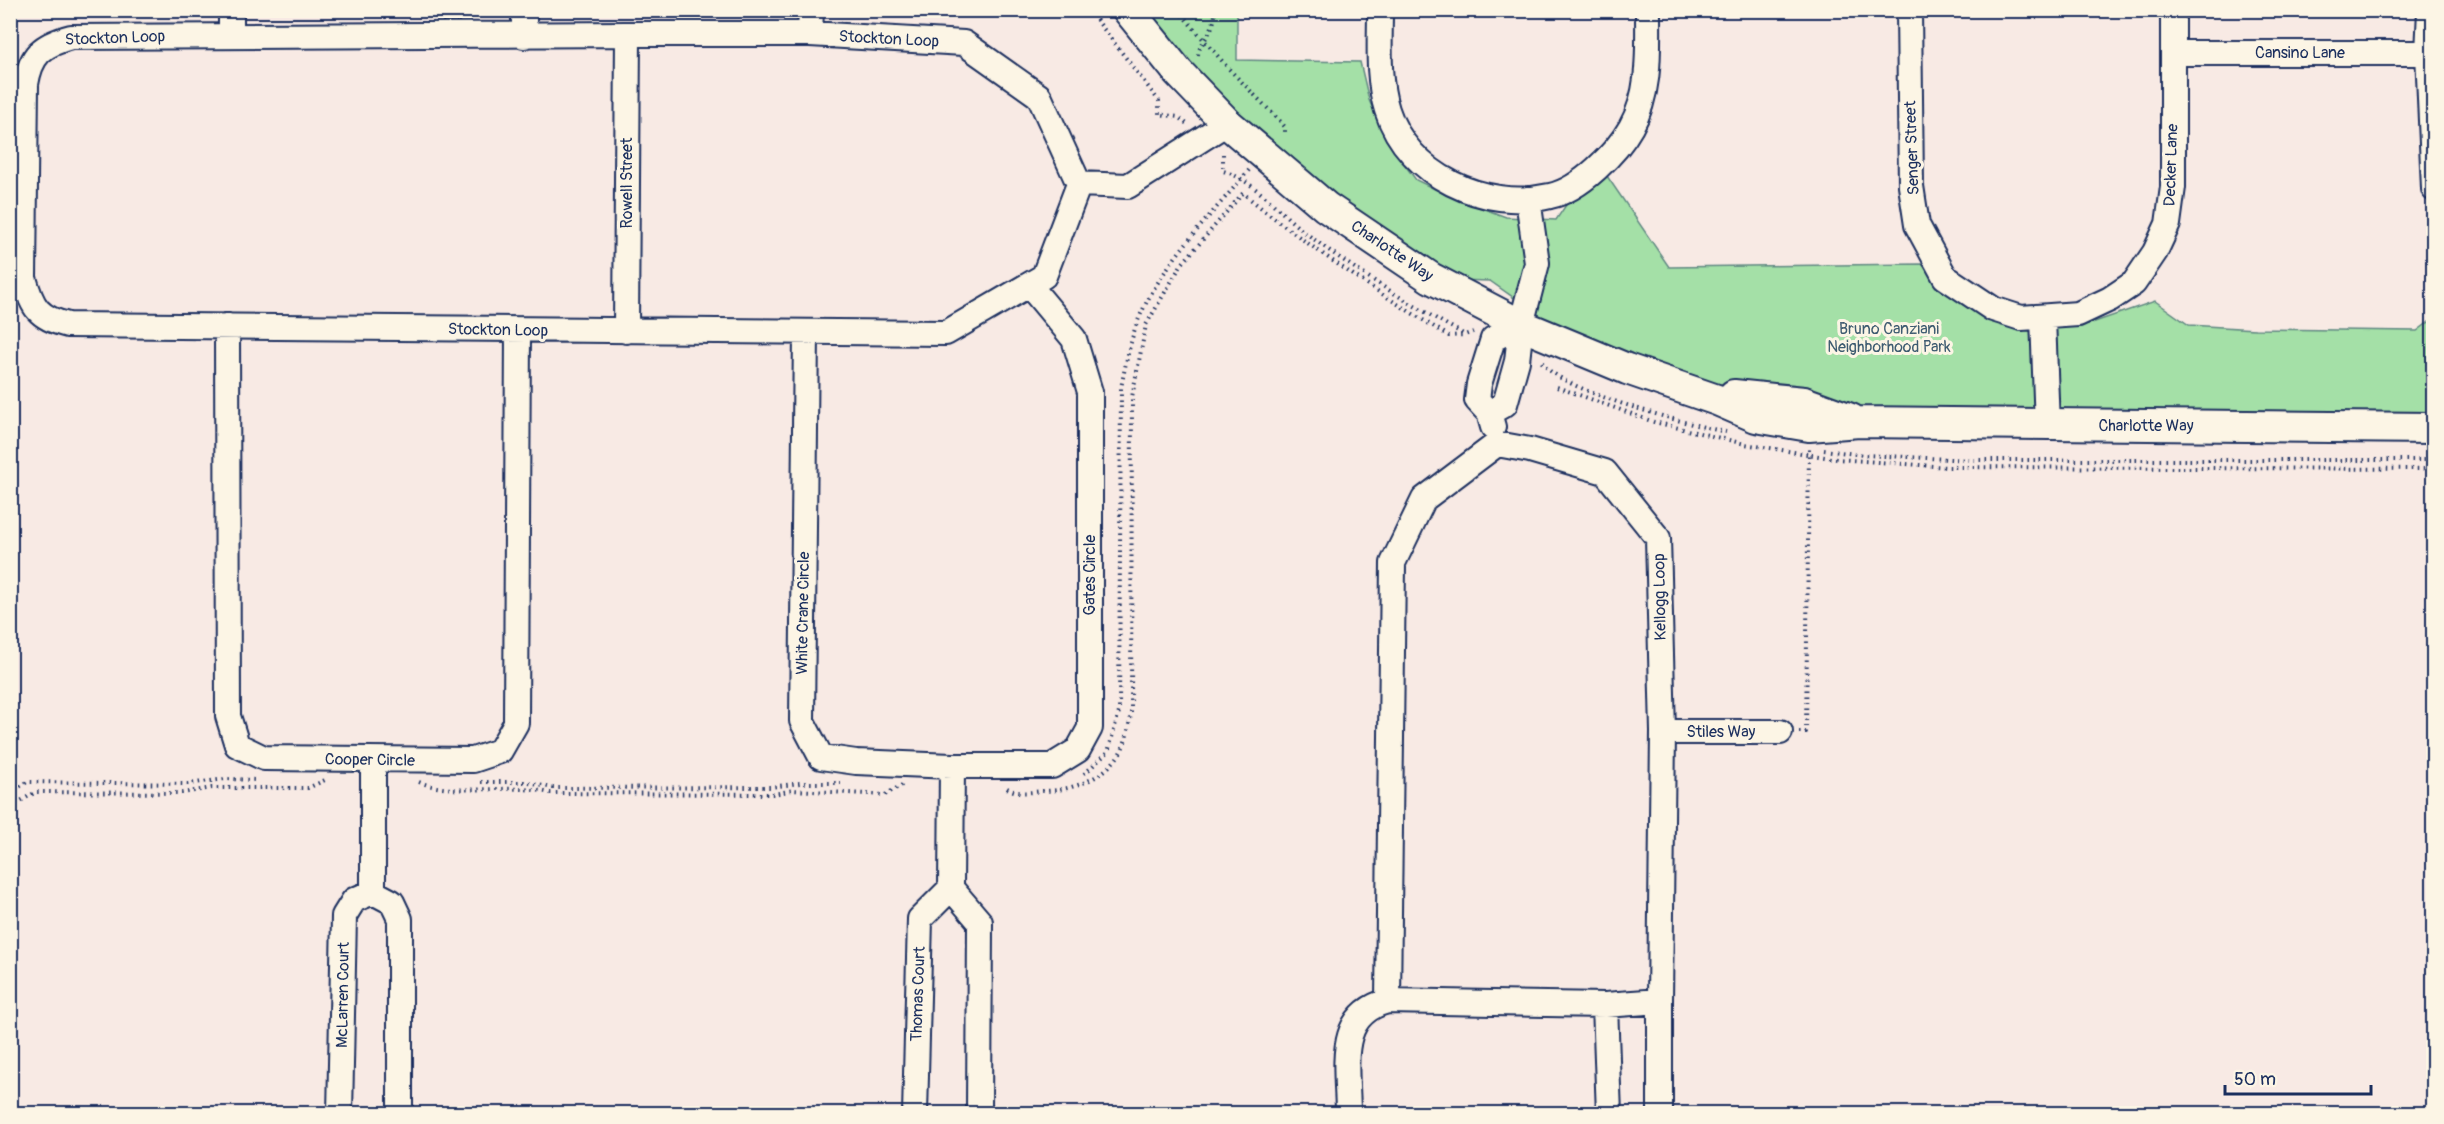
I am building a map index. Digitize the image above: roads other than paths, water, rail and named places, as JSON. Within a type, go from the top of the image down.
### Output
[{"type":"street","points":[[231,10],[231,36]]},
{"type":"street","points":[[524,10],[524,36]]},
{"type":"street","name":"Charlotte Way","points":[[1128,10],[1178,72],[1227,123],[1326,207],[1431,278],[1521,325],[1627,369],[1717,400],[1809,441],[1859,422]]},
{"type":"street","points":[[1380,10],[1381,73],[1387,110],[1399,137],[1420,162],[1443,179],[1488,197],[1528,199],[1552,196],[1575,183],[1611,156],[1632,125],[1645,85],[1649,56],[1648,10]]},
{"type":"street","name":"Senger Street","points":[[1909,10],[1911,186],[1917,225],[1945,277],[1970,296],[1993,309],[2021,318],[2043,318]]},
{"type":"street","name":"Decker Lane","points":[[2043,318],[2078,314],[2110,299],[2134,283],[2156,252],[2168,224],[2173,187],[2173,10]]},
{"type":"street","points":[[2430,10],[2428,53],[2433,189]]},
{"type":"street","name":"Stockton Loop","points":[[811,22],[964,43],[1039,96],[1079,184],[1044,276],[946,333],[68,325],[50,321],[37,311],[29,296],[24,278],[26,84],[29,68],[37,54],[51,42],[71,37],[231,36],[628,34],[811,22]]},
{"type":"street","name":"Rowell Street","points":[[626,331],[628,34]]},
{"type":"street","name":"Cansino Lane","points":[[2173,53],[2428,53]]},
{"type":"street","points":[[1079,184],[1128,186],[1227,123]]},
{"type":"street","points":[[1489,412],[1505,404],[1518,361],[1521,325],[1537,263],[1528,199]]},
{"type":"street","name":"Gates Circle","points":[[952,766],[1052,766],[1078,750],[1090,728],[1090,392],[1074,339],[1029,285]]},
{"type":"street","points":[[2043,318],[2047,426]]},
{"type":"street","points":[[1388,1001],[1393,563],[1424,499],[1497,444],[1489,412],[1477,400],[1479,384],[1493,339],[1521,325]]},
{"type":"street","name":"Cooper Circle","points":[[227,326],[228,716],[237,745],[264,758],[373,760],[473,760],[500,750],[516,723],[518,330]]},
{"type":"street","name":"White Crane Circle","points":[[806,333],[802,721],[821,757],[856,762],[952,766]]},
{"type":"street","name":"Charlotte Way","points":[[1717,400],[1732,394],[1804,402],[1859,422],[2047,426],[2433,428]]},
{"type":"street","name":"Kellogg Loop","points":[[1497,444],[1530,450],[1605,472],[1658,538],[1663,732],[1660,1113]]},
{"type":"street","name":"Stiles Way","points":[[1663,732],[1780,732]]},
{"type":"street","points":[[373,760],[373,892],[392,902],[400,919],[400,1113]]},
{"type":"street","points":[[952,766],[951,888],[980,922],[978,1113]]},
{"type":"street","name":"Thomas Court","points":[[915,1113],[920,919],[951,888]]},
{"type":"street","name":"McLarren Court","points":[[340,1113],[344,916],[354,900],[373,892]]},
{"type":"street","points":[[1348,1113],[1348,1033],[1361,1012],[1374,1004],[1388,1001],[1605,1005],[1660,1001]]},
{"type":"street","points":[[1605,1005],[1609,1113]]},
{"type":"park label","name":"Bruno Canziani Neighborhood Park","points":[[1889,338]]}]
